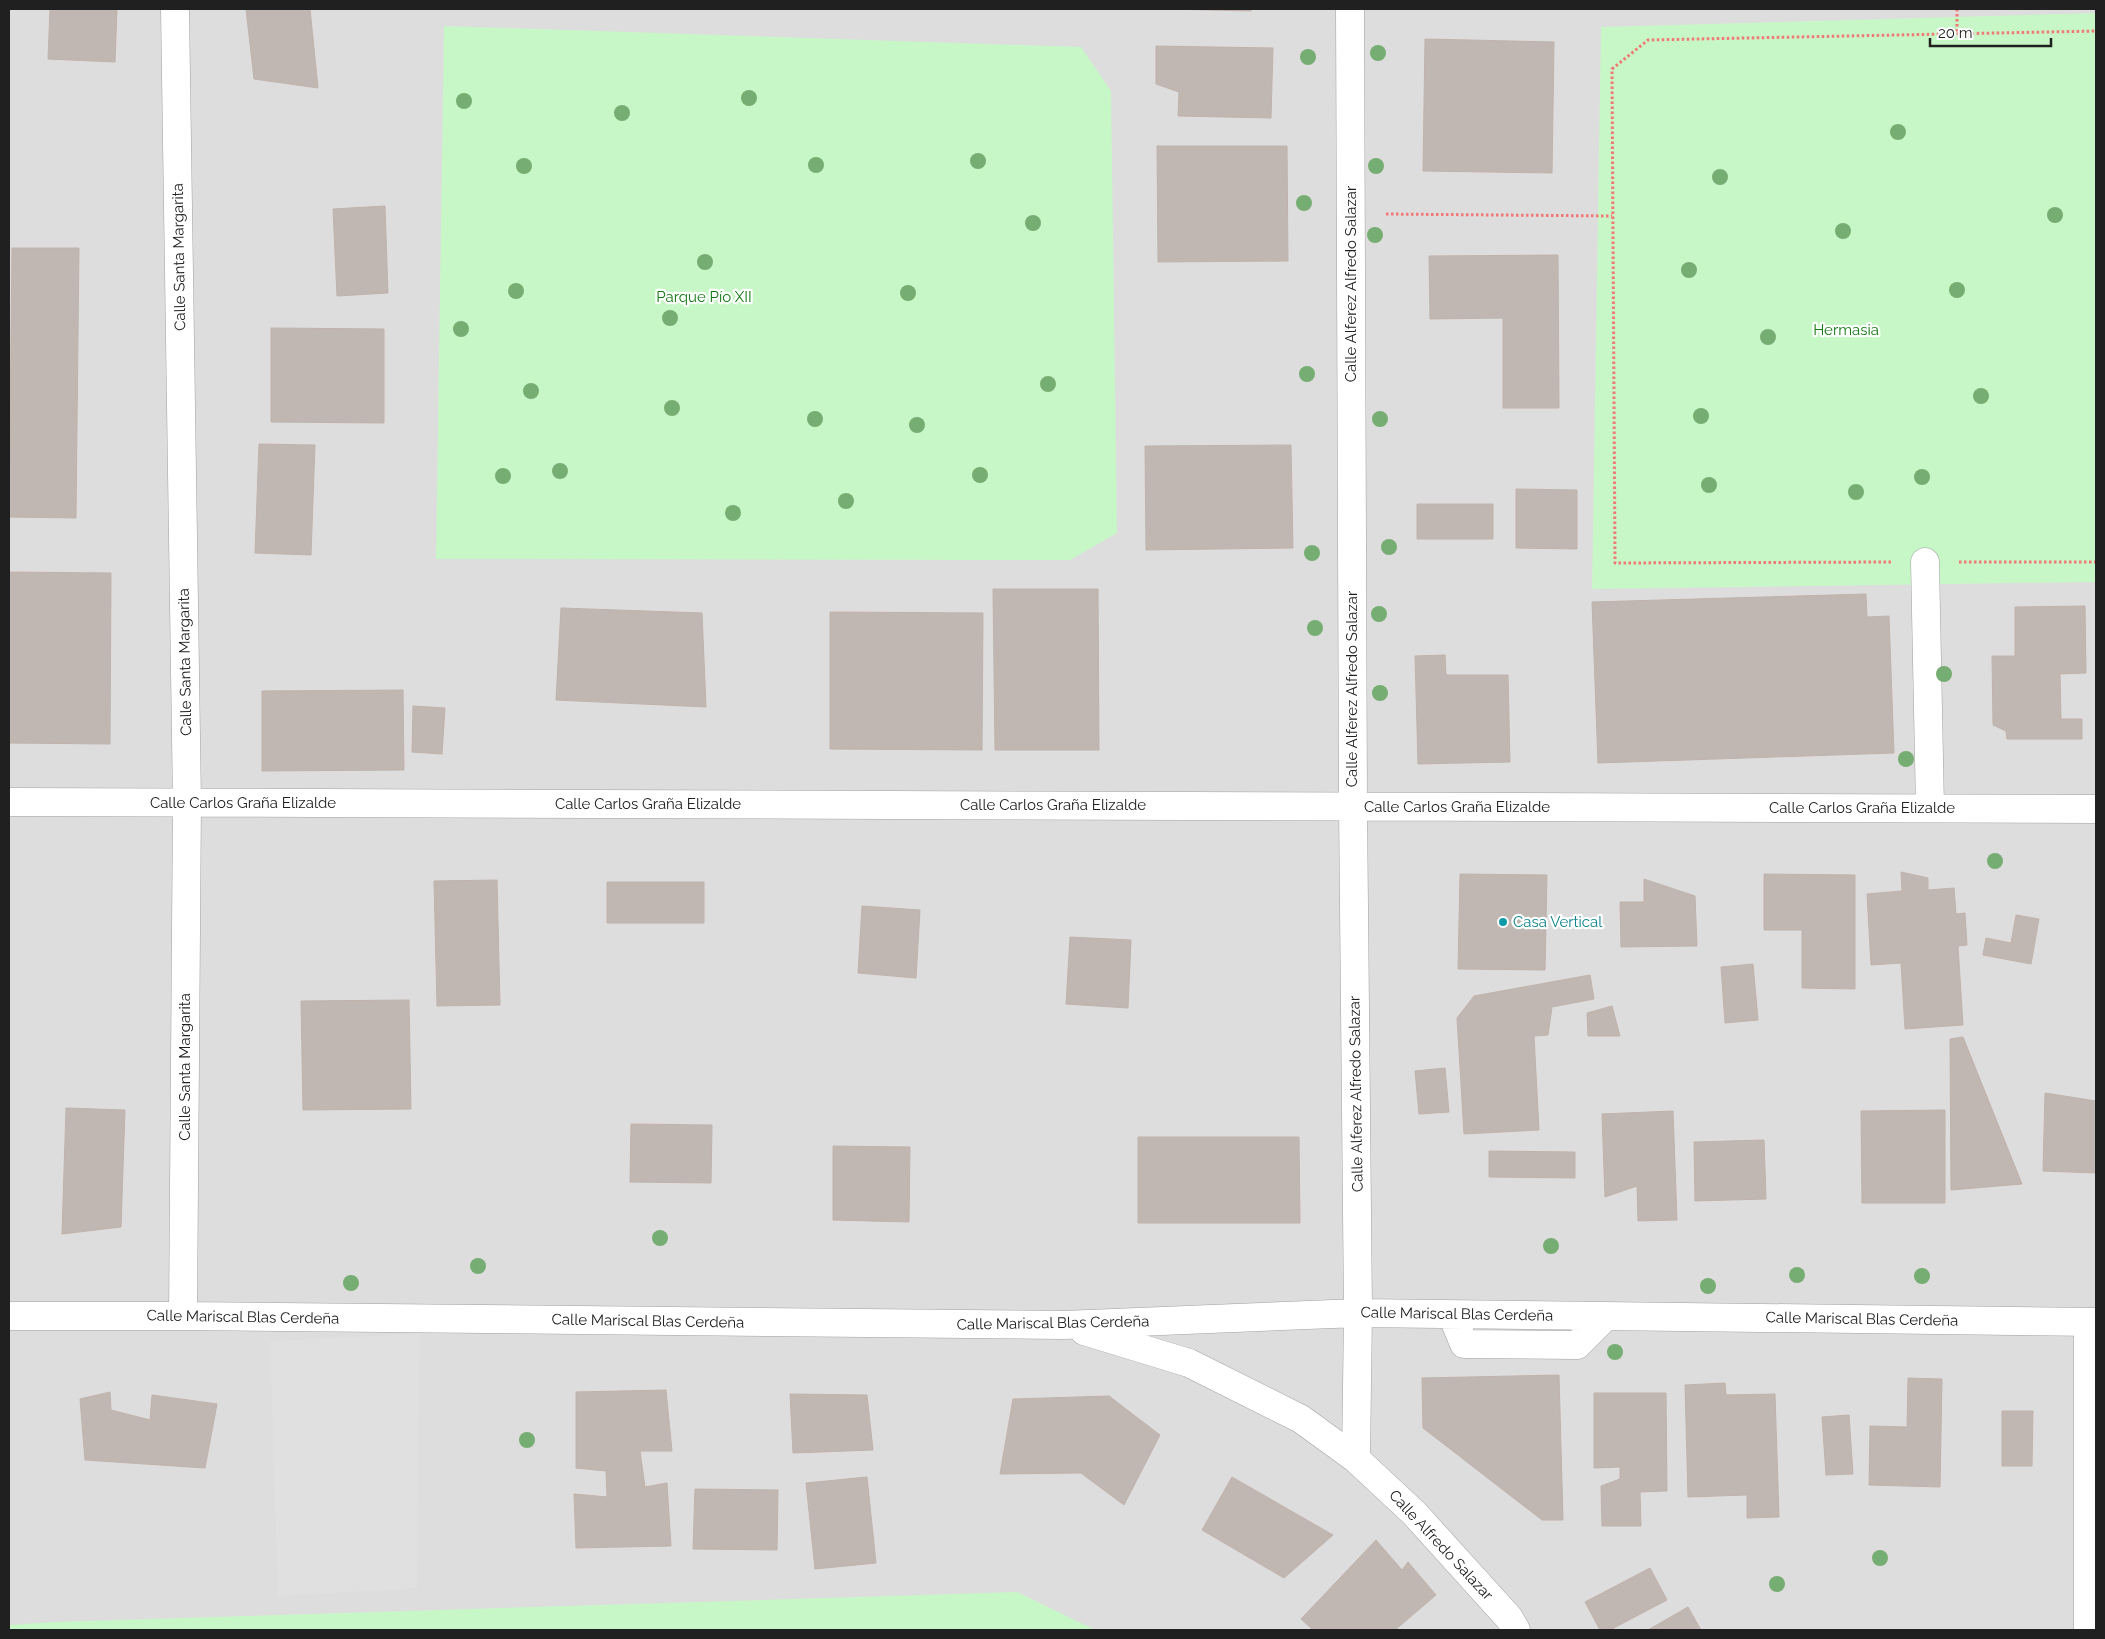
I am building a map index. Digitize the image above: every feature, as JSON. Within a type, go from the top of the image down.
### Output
[{"type":"street","name":"Calle Santa Margarita","points":[[175,9],[187,803],[183,1316]]},
{"type":"street","name":"Calle Alferez Alfredo Salazar","points":[[1350,9],[1353,806],[1358,1313],[1356,1458]]},
{"type":"street","points":[[1925,562],[1930,808]]},
{"type":"street","name":"Calle Carlos Graña Elizalde","points":[[9,802],[2096,809]]},
{"type":"street","name":"Calle Mariscal Blas Cerdeña","points":[[9,1316],[1064,1325],[1358,1313],[2092,1322]]},
{"type":"street","points":[[2088,1630],[2092,1322]]},
{"type":"street","name":"Calle Alfredo Salazar","points":[[1064,1325],[1189,1363],[1300,1419],[1356,1458],[1414,1513],[1509,1618],[1516,1630]]},
{"type":"path","points":[[1957,9],[1957,34]]},
{"type":"path","points":[[2096,31],[1648,40],[1612,70],[1615,563],[2096,562]]},
{"type":"path","points":[[1351,214],[1612,216]]},
{"type":"shaded area","points":[[9,9],[2096,9],[2096,1630],[9,1630]]},
{"type":"shaded area","points":[[420,1334],[417,1588],[278,1596],[270,1341]]},
{"type":"green space","name":"Hermasia","points":[[2096,13],[2096,582],[1592,589],[1601,27]]},
{"type":"green space","name":"Parque Pío XII","points":[[444,26],[1081,47],[1111,91],[1117,533],[1070,560],[436,559]]},
{"type":"green space","points":[[1017,1592],[1095,1630],[9,1630],[9,1625],[54,1622]]},
{"type":"building","points":[[50,9],[117,9],[115,62],[48,59]]},
{"type":"building","points":[[246,9],[310,9],[318,88],[254,79]]},
{"type":"building","points":[[1164,9],[1251,9],[1251,11]]},
{"type":"building","points":[[1425,39],[1554,42],[1552,173],[1423,171]]},
{"type":"building","points":[[1156,46],[1273,48],[1271,118],[1178,116],[1179,92],[1156,84]]},
{"type":"building","points":[[1157,146],[1287,146],[1288,261],[1158,262]]},
{"type":"building","points":[[385,206],[388,293],[337,296],[333,209]]},
{"type":"building","points":[[12,248],[79,248],[76,518],[9,517]]},
{"type":"building","points":[[1558,255],[1559,408],[1503,408],[1503,318],[1430,319],[1429,256]]},
{"type":"building","points":[[271,328],[384,329],[384,423],[271,422]]},
{"type":"building","points":[[259,444],[315,445],[311,555],[255,553]]},
{"type":"building","points":[[1291,445],[1293,548],[1146,550],[1145,446]]},
{"type":"building","points":[[1516,489],[1577,490],[1577,549],[1516,548]]},
{"type":"building","points":[[1417,504],[1493,504],[1493,539],[1417,539]]},
{"type":"building","points":[[9,572],[111,573],[110,744],[9,743]]},
{"type":"building","points":[[993,589],[1098,589],[1099,750],[995,750]]},
{"type":"building","points":[[1866,594],[1867,617],[1889,616],[1894,753],[1598,763],[1592,602]]},
{"type":"building","points":[[2085,606],[2086,673],[2060,674],[2061,719],[2082,719],[2082,739],[2007,739],[2006,731],[1993,725],[1992,656],[2015,656],[2015,607]]},
{"type":"building","points":[[561,608],[702,613],[706,707],[556,700]]},
{"type":"building","points":[[830,612],[983,613],[982,750],[830,749]]},
{"type":"building","points":[[1445,655],[1446,675],[1508,675],[1510,762],[1418,764],[1415,656]]},
{"type":"building","points":[[403,690],[404,770],[262,771],[262,691]]},
{"type":"building","points":[[413,706],[445,708],[442,754],[412,752]]},
{"type":"building","points":[[1901,872],[1928,878],[1928,890],[1954,888],[1956,914],[1965,913],[1967,945],[1958,946],[1963,1025],[1905,1029],[1901,963],[1871,965],[1867,894],[1902,891]]},
{"type":"building","name":"Casa Vertical","points":[[1460,874],[1547,875],[1545,970],[1458,969]]},
{"type":"building","points":[[1764,874],[1855,875],[1855,989],[1802,988],[1802,930],[1764,930]]},
{"type":"building","points":[[1644,879],[1695,896],[1697,946],[1621,947],[1620,902],[1644,902]]},
{"type":"building","points":[[497,880],[500,1005],[437,1006],[434,881]]},
{"type":"building","points":[[607,882],[704,882],[704,923],[607,923]]},
{"type":"building","points":[[862,906],[920,910],[916,978],[858,973]]},
{"type":"building","points":[[2016,915],[2039,919],[2031,964],[1983,955],[1986,938],[2011,943]]},
{"type":"building","points":[[1070,937],[1131,940],[1128,1008],[1066,1004]]},
{"type":"building","points":[[1753,964],[1758,1020],[1725,1023],[1721,967]]},
{"type":"building","points":[[1590,975],[1594,999],[1552,1007],[1548,1035],[1534,1036],[1539,1130],[1464,1134],[1457,1018],[1474,996]]},
{"type":"building","points":[[409,1000],[411,1109],[303,1110],[301,1001]]},
{"type":"building","points":[[1612,1006],[1620,1036],[1588,1036],[1587,1013]]},
{"type":"building","points":[[1963,1037],[2022,1184],[1951,1190],[1950,1039]]},
{"type":"building","points":[[1445,1068],[1449,1112],[1419,1114],[1415,1071]]},
{"type":"building","points":[[2045,1093],[2096,1101],[2096,1173],[2043,1171]]},
{"type":"building","points":[[66,1108],[125,1110],[121,1227],[62,1234]]},
{"type":"building","points":[[1945,1110],[1945,1203],[1862,1203],[1861,1111]]},
{"type":"building","points":[[1673,1111],[1677,1220],[1638,1221],[1637,1186],[1605,1197],[1602,1114]]},
{"type":"building","points":[[631,1124],[712,1125],[711,1183],[630,1182]]},
{"type":"building","points":[[1138,1137],[1299,1137],[1300,1223],[1138,1223]]},
{"type":"building","points":[[1764,1140],[1766,1199],[1695,1201],[1694,1142]]},
{"type":"building","points":[[833,1146],[910,1147],[909,1222],[833,1220]]},
{"type":"building","points":[[1489,1151],[1575,1152],[1575,1178],[1489,1177]]},
{"type":"building","points":[[1559,1375],[1563,1520],[1542,1520],[1423,1428],[1422,1378]]},
{"type":"building","points":[[1908,1378],[1942,1379],[1940,1487],[1869,1485],[1870,1426],[1907,1427]]},
{"type":"building","points":[[1725,1383],[1726,1395],[1775,1394],[1779,1517],[1747,1518],[1747,1495],[1688,1497],[1685,1385]]},
{"type":"building","points":[[666,1390],[672,1451],[640,1451],[645,1487],[667,1483],[671,1546],[576,1548],[574,1494],[607,1497],[606,1471],[576,1468],[576,1392]]},
{"type":"building","points":[[110,1392],[111,1410],[150,1420],[152,1395],[217,1404],[205,1468],[85,1460],[80,1399]]},
{"type":"building","points":[[1594,1393],[1666,1393],[1667,1491],[1640,1492],[1641,1526],[1602,1526],[1601,1486],[1620,1479],[1620,1467],[1594,1468]]},
{"type":"building","points":[[790,1394],[867,1395],[873,1450],[793,1453]]},
{"type":"building","points":[[1109,1396],[1160,1435],[1124,1505],[1081,1473],[1000,1474],[1013,1399]]},
{"type":"building","points":[[2002,1411],[2033,1411],[2032,1466],[2002,1466]]},
{"type":"building","points":[[1849,1415],[1853,1474],[1826,1475],[1822,1417]]},
{"type":"building","points":[[867,1477],[876,1563],[815,1569],[806,1483]]},
{"type":"building","points":[[1232,1477],[1333,1535],[1284,1578],[1202,1530]]},
{"type":"building","points":[[695,1489],[778,1490],[777,1550],[693,1549]]},
{"type":"building","points":[[1376,1540],[1402,1570],[1408,1562],[1436,1595],[1395,1630],[1313,1630],[1301,1619]]},
{"type":"building","points":[[1650,1568],[1667,1600],[1610,1630],[1600,1630],[1585,1602]]},
{"type":"building","points":[[1688,1607],[1701,1630],[1648,1630]]},
{"type":"place","name":"Casa Vertical","points":[[1503,922]]}]
